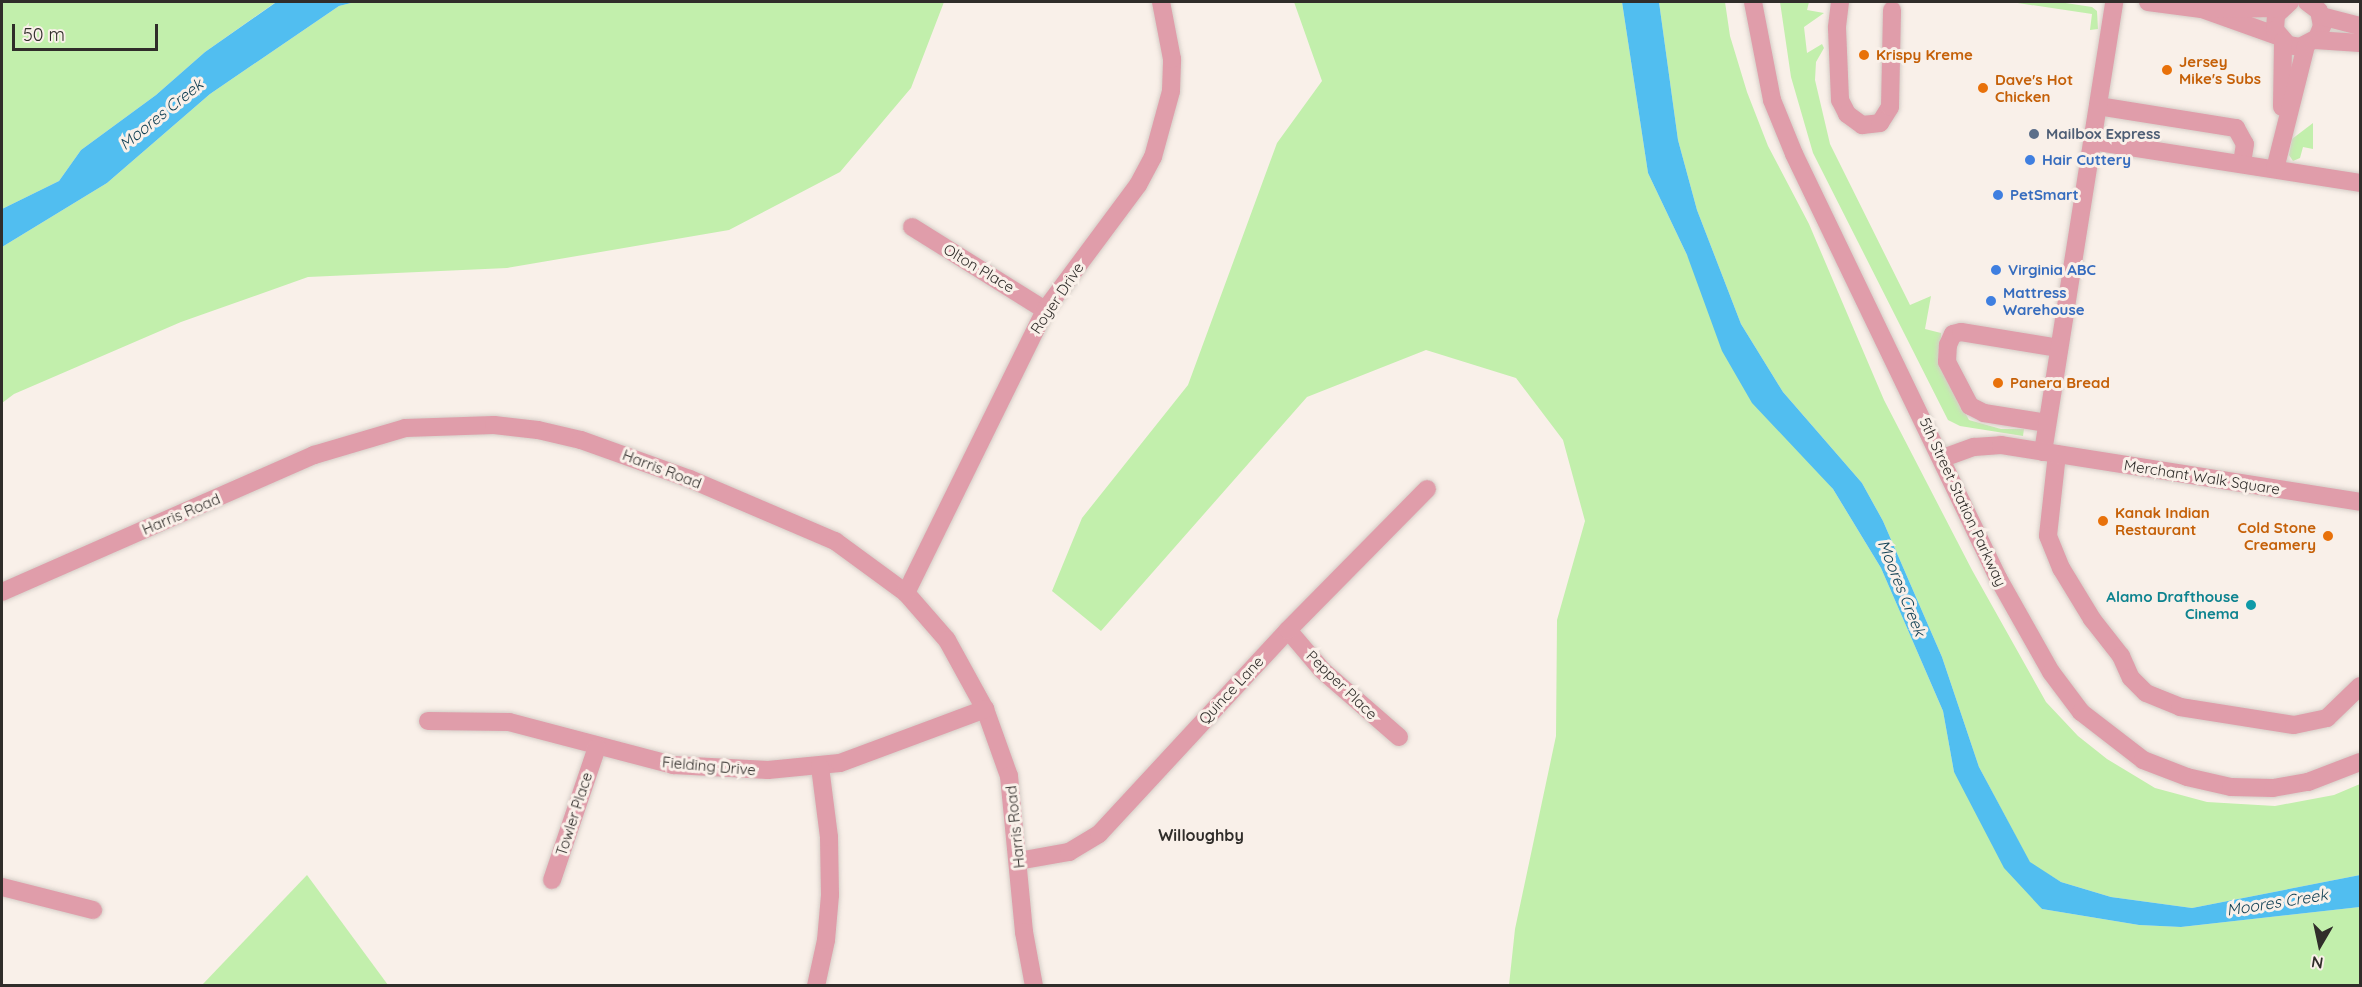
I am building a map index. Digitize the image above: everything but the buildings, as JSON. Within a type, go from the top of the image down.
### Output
[{"type":"street","name":"Royer Drive","points":[[906,593],[1045,310],[1138,185],[1153,157],[1171,91],[1172,59],[1161,2]]},
{"type":"street","name":"5th Street Station Parkway","points":[[1752,2],[1772,100],[1794,154],[1998,578],[2051,672],[2081,712],[2110,737],[2143,760],[2187,777],[2231,787],[2273,788],[2308,782],[2361,762]]},
{"type":"street","points":[[1840,2],[1837,28],[1840,100],[1847,114],[1862,125],[1880,123],[1890,107],[1892,10]]},
{"type":"street","points":[[2114,2],[2047,423],[2050,453],[2048,536],[2061,568],[2092,619],[2121,656],[2131,678],[2145,693],[2180,707],[2294,725],[2327,718],[2361,686]]},
{"type":"street","points":[[2148,2],[2202,9],[2285,5]]},
{"type":"street","points":[[2307,2],[2321,16],[2361,26]]},
{"type":"street","points":[[2282,130],[2280,39],[2275,22],[2285,5]]},
{"type":"street","points":[[2202,9],[2280,39],[2294,47],[2311,43],[2361,43]]},
{"type":"street","points":[[2275,169],[2282,130],[2311,43],[2321,32],[2321,16]]},
{"type":"street","points":[[2098,106],[2236,128],[2245,144],[2242,164]]},
{"type":"street","points":[[2092,141],[2361,183]]},
{"type":"street","name":"Olton Place","points":[[912,227],[1045,310]]},
{"type":"street","points":[[2047,423],[1983,413],[1970,406],[1947,362],[1948,345],[1953,334],[1961,332],[2060,348]]},
{"type":"street","name":"Harris Road","points":[[2,592],[314,455],[405,428],[464,424],[538,430],[588,442],[690,479],[818,532],[872,565],[906,593],[947,640],[985,710],[1009,776],[1024,932],[1034,986]]},
{"type":"street","name":"Merchant Walk Square","points":[[1942,458],[1984,445],[2050,453],[2361,502]]},
{"type":"street","name":"Quince Lane","points":[[1018,861],[1069,852],[1099,834],[1288,630],[1427,489]]},
{"type":"street","name":"Pepper Place","points":[[1288,630],[1322,670],[1399,737]]},
{"type":"street","name":"Fielding Drive","points":[[428,721],[509,722],[597,747],[673,765],[715,769],[820,767],[870,754],[985,710]]},
{"type":"street","name":"Towler Place","points":[[552,880],[597,747]]},
{"type":"street","points":[[816,986],[826,940],[830,895],[829,837],[820,767]]},
{"type":"street","points":[[2,887],[93,910]]},
{"type":"green space","points":[[2,2],[276,2],[205,52],[156,95],[81,150],[59,181],[2,209]]},
{"type":"green space","points":[[355,2],[944,2],[911,88],[840,172],[729,230],[507,268],[308,277],[181,322],[14,394],[2,403],[2,247],[107,183],[210,94],[339,6]]},
{"type":"green space","points":[[1294,2],[1622,2],[1648,173],[1687,255],[1802,453],[1833,489],[1881,568],[1943,711],[1954,772],[2042,909],[2139,925],[2181,927],[2360,907],[2360,985],[1509,985],[1515,929],[1556,736],[1557,620],[1585,521],[1563,440],[1516,378],[1426,350],[1307,397],[1101,631],[1052,591],[1082,518],[1188,385],[1277,143],[1322,81]]},
{"type":"green space","points":[[1659,2],[1725,2],[1730,36],[1747,92],[1768,146],[1809,224],[1884,400],[1972,570],[2046,702],[2078,736],[2107,759],[2155,788],[2207,802],[2275,806],[2334,795],[2360,784],[2360,875],[2192,908],[2111,897],[2061,882],[2030,863],[1979,767],[1942,657],[1883,521],[1862,483],[1783,392],[1741,324],[1697,210],[1678,140]]},
{"type":"green space","points":[[1780,2],[1809,2],[1807,10],[1824,13],[1804,27],[1807,53],[1822,44],[1824,48],[1816,62],[1815,80],[1830,144],[1910,305],[1931,296],[1925,329],[1941,333],[1941,366],[1969,420],[2001,429],[2024,429],[2023,436],[1960,426],[1948,420],[1813,153],[1791,77]]},
{"type":"green space","points":[[2011,2],[2059,2],[2092,7],[2097,11],[2098,29],[2090,30],[2092,14]]},
{"type":"green space","points":[[2313,123],[2313,149],[2303,147],[2300,158],[2293,161],[2289,155],[2292,139]]},
{"type":"green space","points":[[307,875],[388,985],[202,985]]},
{"type":"water","name":"Moores Creek","points":[[355,2],[339,6],[210,94],[107,183],[2,247],[2,209],[59,181],[81,150],[156,95],[205,52],[275,3]]},
{"type":"water","name":"Moores Creek","points":[[1622,2],[1659,2],[1678,140],[1697,210],[1741,324],[1783,392],[1862,483],[1883,521],[1942,657],[1979,767],[2030,862],[2061,882],[2111,897],[2192,908],[2360,875],[2360,907],[2181,927],[2139,925],[2042,909],[2004,868],[1954,772],[1943,711],[1881,568],[1833,489],[1752,403],[1722,351],[1687,255],[1648,173]]},
{"type":"place","name":"Krispy Kreme","points":[[1864,55]]},
{"type":"place","name":"Jersey Mike's Subs","points":[[2167,70]]},
{"type":"place","name":"Dave's Hot Chicken","points":[[1983,88]]},
{"type":"place","name":"Mailbox Express","points":[[2034,134]]},
{"type":"place","name":"Hair Cuttery","points":[[2030,160]]},
{"type":"place","name":"PetSmart","points":[[1998,195]]},
{"type":"place","name":"Virginia ABC","points":[[1996,270]]},
{"type":"place","name":"Mattress Warehouse","points":[[1991,301]]},
{"type":"place","name":"Panera Bread","points":[[1998,383]]},
{"type":"place","name":"Kanak Indian Restaurant","points":[[2103,521]]},
{"type":"place","name":"Cold Stone Creamery","points":[[2328,536]]},
{"type":"place","name":"Alamo Drafthouse Cinema","points":[[2251,605]]},
{"type":"district","name":"Willoughby","points":[[1201,835]]}]
